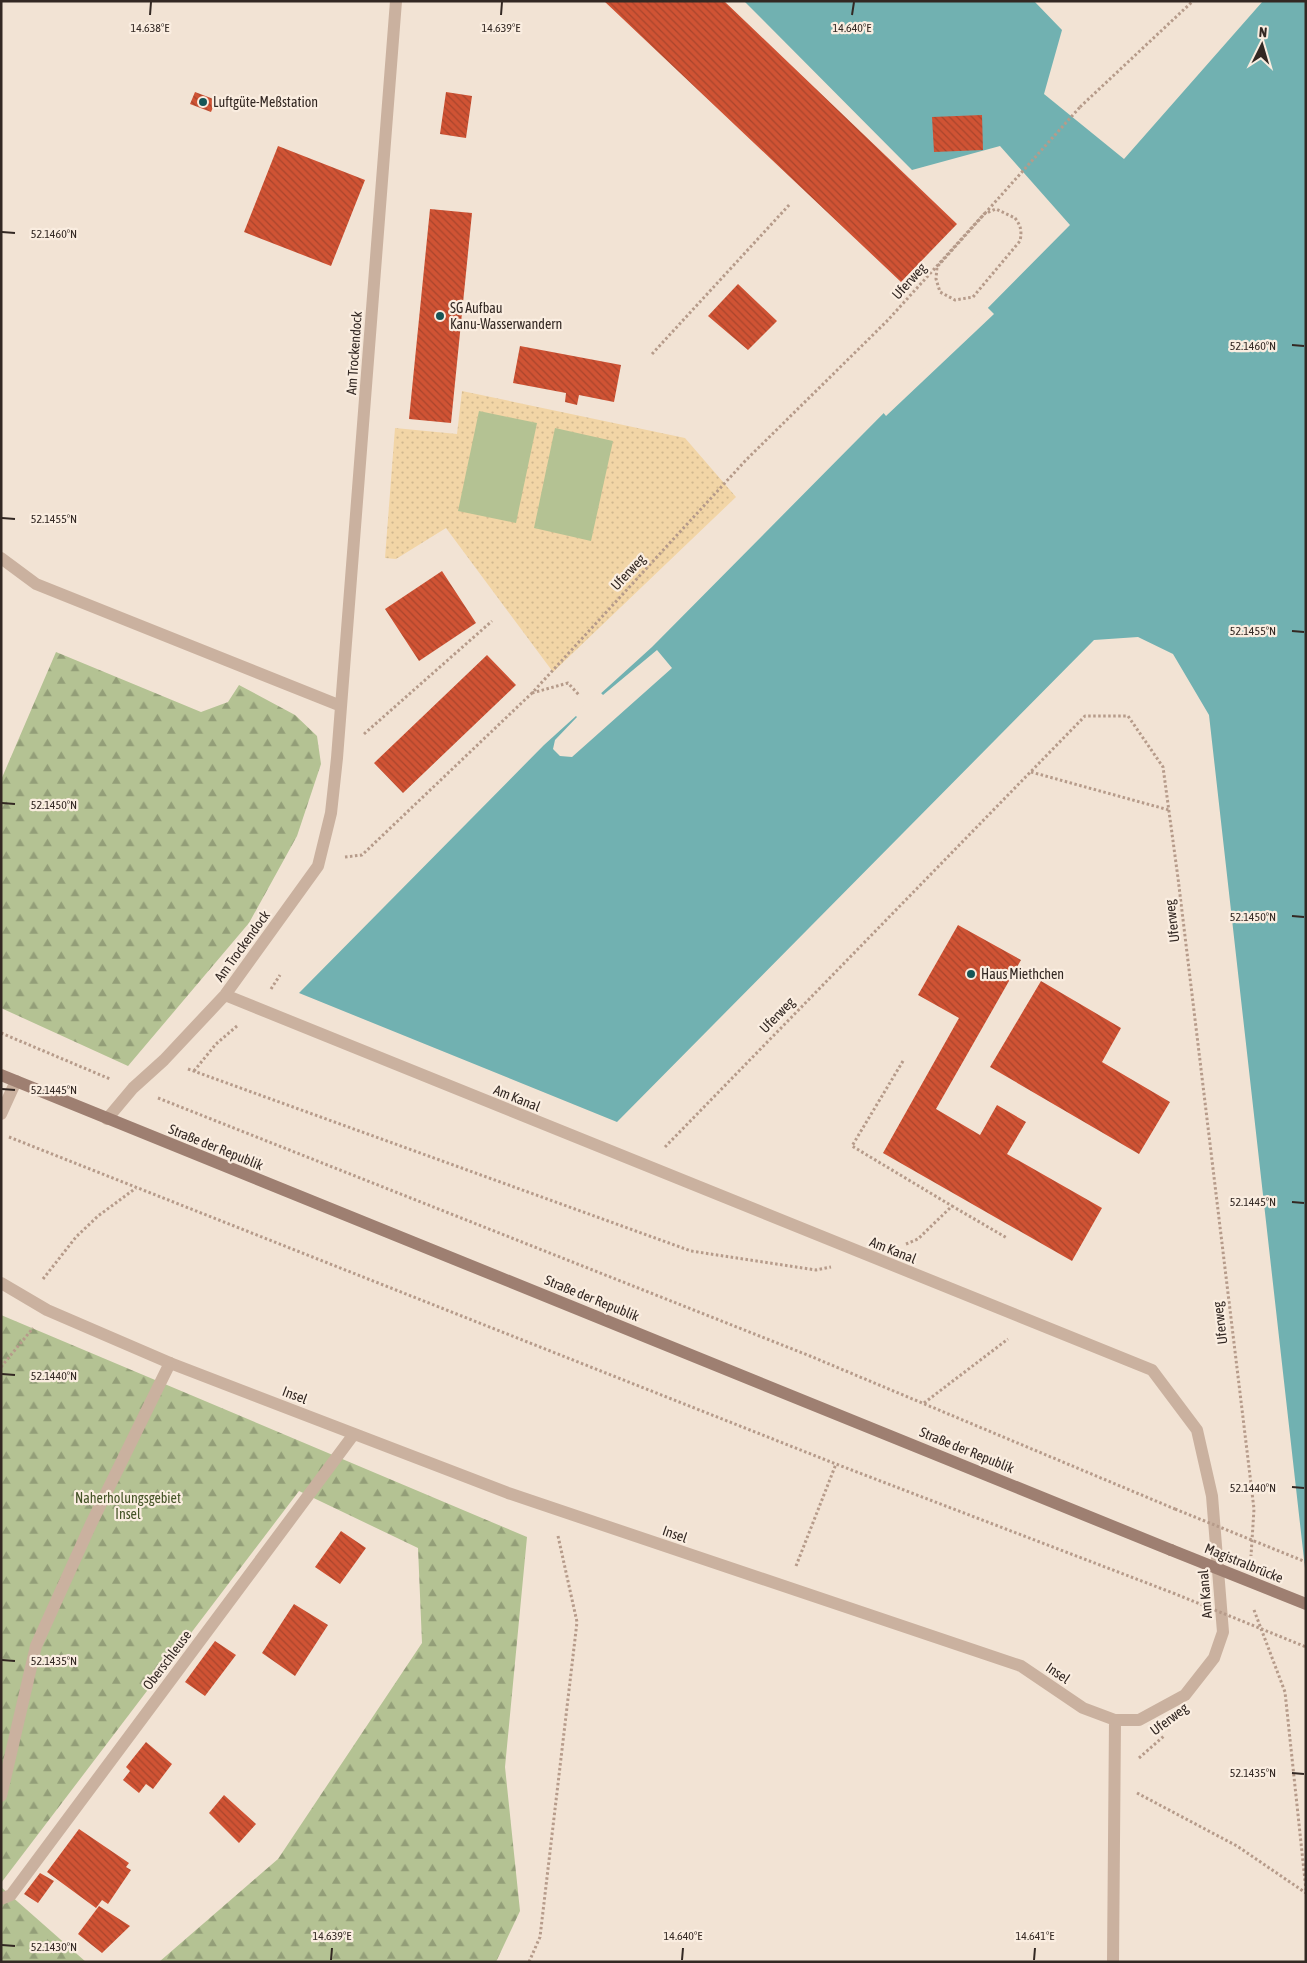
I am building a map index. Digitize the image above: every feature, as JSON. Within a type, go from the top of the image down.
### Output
[{"type":"main road","name":"Straße der Republik","points":[[1,1075],[1171,1550]]},
{"type":"main road","name":"Magistralbrücke","points":[[1171,1550],[1306,1604]]},
{"type":"street","name":"Am Trockendock","points":[[107,1118],[133,1088],[164,1060],[225,995],[318,866],[331,813],[338,758],[396,1]]},
{"type":"street","points":[[1,558],[36,584],[341,706]]},
{"type":"street","name":"Am Kanal","points":[[225,995],[645,1167],[1152,1370],[1197,1430],[1212,1496],[1223,1632],[1214,1658],[1185,1695],[1139,1720],[1115,1720]]},
{"type":"street","points":[[1,1114],[16,1081]]},
{"type":"street","name":"Insel","points":[[1,1283],[47,1310],[170,1363],[354,1434],[552,1508],[1021,1666],[1083,1708],[1115,1720]]},
{"type":"street","points":[[1,1796],[36,1646],[91,1524],[170,1363]]},
{"type":"street","name":"Oberschleuse","points":[[1,1899],[11,1895],[354,1434]]},
{"type":"street","points":[[1113,1962],[1115,1720]]},
{"type":"path","name":"Uferweg","points":[[318,866],[342,857],[362,855],[532,693],[746,460],[888,320],[984,214],[996,209],[1015,218],[1020,224],[1022,232],[1020,242],[972,297],[955,300],[940,292],[936,279],[937,267],[1080,107],[1193,1]]},
{"type":"path","points":[[652,354],[790,204]]},
{"type":"path","points":[[338,758],[492,621]]},
{"type":"path","points":[[532,693],[568,683],[580,694]]},
{"type":"path","name":"Uferweg","points":[[645,1167],[1085,716],[1128,716],[1163,767],[1254,1509],[1251,1556]]},
{"type":"path","points":[[1030,772],[1169,810]]},
{"type":"path","points":[[1,1033],[133,1088],[801,1353],[1306,1562]]},
{"type":"path","points":[[164,1060],[691,1251],[816,1270],[871,1258],[918,1239],[952,1206]]},
{"type":"path","points":[[902,1061],[852,1146],[1007,1238]]},
{"type":"path","points":[[1,1134],[836,1464],[1173,1593],[1306,1647]]},
{"type":"path","points":[[30,1301],[43,1280],[76,1237],[98,1216],[136,1187]]},
{"type":"path","points":[[1,1367],[47,1310]]},
{"type":"path","points":[[924,1404],[1031,1322]]},
{"type":"path","points":[[787,1588],[836,1464]]},
{"type":"path","points":[[529,1962],[540,1938],[577,1622],[552,1508]]},
{"type":"path","points":[[1251,1604],[1285,1692],[1306,1892]]},
{"type":"path","points":[[1245,1629],[1246,1621]]},
{"type":"path","name":"Uferweg","points":[[1115,1781],[1154,1744],[1169,1733]]},
{"type":"path","points":[[1115,1781],[1237,1846],[1306,1892]]},
{"type":"green space","points":[[479,411],[537,423],[516,523],[458,511]]},
{"type":"green space","points":[[555,428],[613,441],[591,541],[534,528]]},
{"type":"green space","points":[[56,652],[201,712],[228,702],[239,685],[295,715],[317,736],[321,764],[297,836],[249,923],[128,1066],[1,1008],[1,780]]},
{"type":"green space","name":"Naherholungsgebiet Insel","points":[[1,1315],[527,1537],[505,1767],[520,1911],[496,1962],[159,1962],[278,1859],[422,1643],[418,1548],[299,1491],[1,1883]]},
{"type":"green space","points":[[1,1887],[86,1962],[1,1962]]},
{"type":"sand","points":[[462,391],[685,438],[736,497],[553,672],[446,528],[396,559],[385,558],[395,428],[457,434]]},
{"type":"water","points":[[744,1],[1034,1],[1062,30],[1044,94],[1124,159],[1263,1],[1306,1],[1306,1577],[1209,715],[1173,654],[1138,637],[1094,640],[617,1122],[299,993],[544,745],[652,647],[1070,225],[1000,146],[912,170]]},
{"type":"pier","points":[[986,306],[994,314],[886,416],[882,411]]},
{"type":"pier","points":[[657,650],[672,668],[572,757],[560,756],[553,749],[555,740],[577,717],[574,714],[599,691],[603,695]]},
{"type":"building","points":[[604,1],[724,1],[957,224],[901,282]]},
{"type":"building","name":"Luftgüte-Meßstation","points":[[195,92],[216,100],[211,112],[190,104]]},
{"type":"building","points":[[446,92],[472,96],[466,138],[440,134]]},
{"type":"building","points":[[982,115],[983,150],[934,152],[932,117]]},
{"type":"building","points":[[278,146],[365,180],[331,266],[244,232]]},
{"type":"building","name":"SG Aufbau Kanu-Wasserwandern","points":[[430,209],[472,213],[451,423],[409,419]]},
{"type":"building","points":[[738,284],[777,321],[748,350],[708,316]]},
{"type":"building","points":[[520,346],[621,365],[614,402],[579,395],[577,405],[565,402],[566,393],[513,383]]},
{"type":"building","points":[[442,571],[476,623],[419,661],[385,609]]},
{"type":"building","points":[[487,655],[516,685],[403,793],[374,763]]},
{"type":"building","points":[[958,925],[1021,960],[936,1109],[980,1135],[997,1105],[1026,1122],[1007,1154],[1102,1208],[1072,1261],[883,1153],[959,1018],[918,995]]},
{"type":"building","points":[[1041,981],[1121,1028],[1102,1062],[1170,1102],[1139,1154],[990,1067]]},
{"type":"building","points":[[341,1531],[366,1548],[340,1584],[315,1567]]},
{"type":"building","points":[[294,1604],[328,1625],[295,1676],[262,1653]]},
{"type":"building","points":[[215,1641],[236,1655],[205,1696],[185,1682]]},
{"type":"building","points":[[146,1742],[172,1764],[153,1789],[146,1784],[139,1793],[123,1780],[130,1771],[126,1767]]},
{"type":"building","points":[[224,1795],[256,1824],[239,1843],[209,1813]]},
{"type":"building","points":[[79,1829],[129,1863],[126,1867],[131,1870],[108,1904],[102,1900],[96,1908],[47,1872]]},
{"type":"building","points":[[40,1873],[54,1881],[38,1903],[24,1894]]},
{"type":"building","points":[[99,1906],[130,1926],[102,1953],[78,1934]]},
{"type":"place","name":"Luftgüte-Meßstation","points":[[203,102]]},
{"type":"place","name":"SG Aufbau Kanu-Wasserwandern","points":[[440,316]]},
{"type":"place","name":"Haus Miethchen","points":[[971,974]]}]
